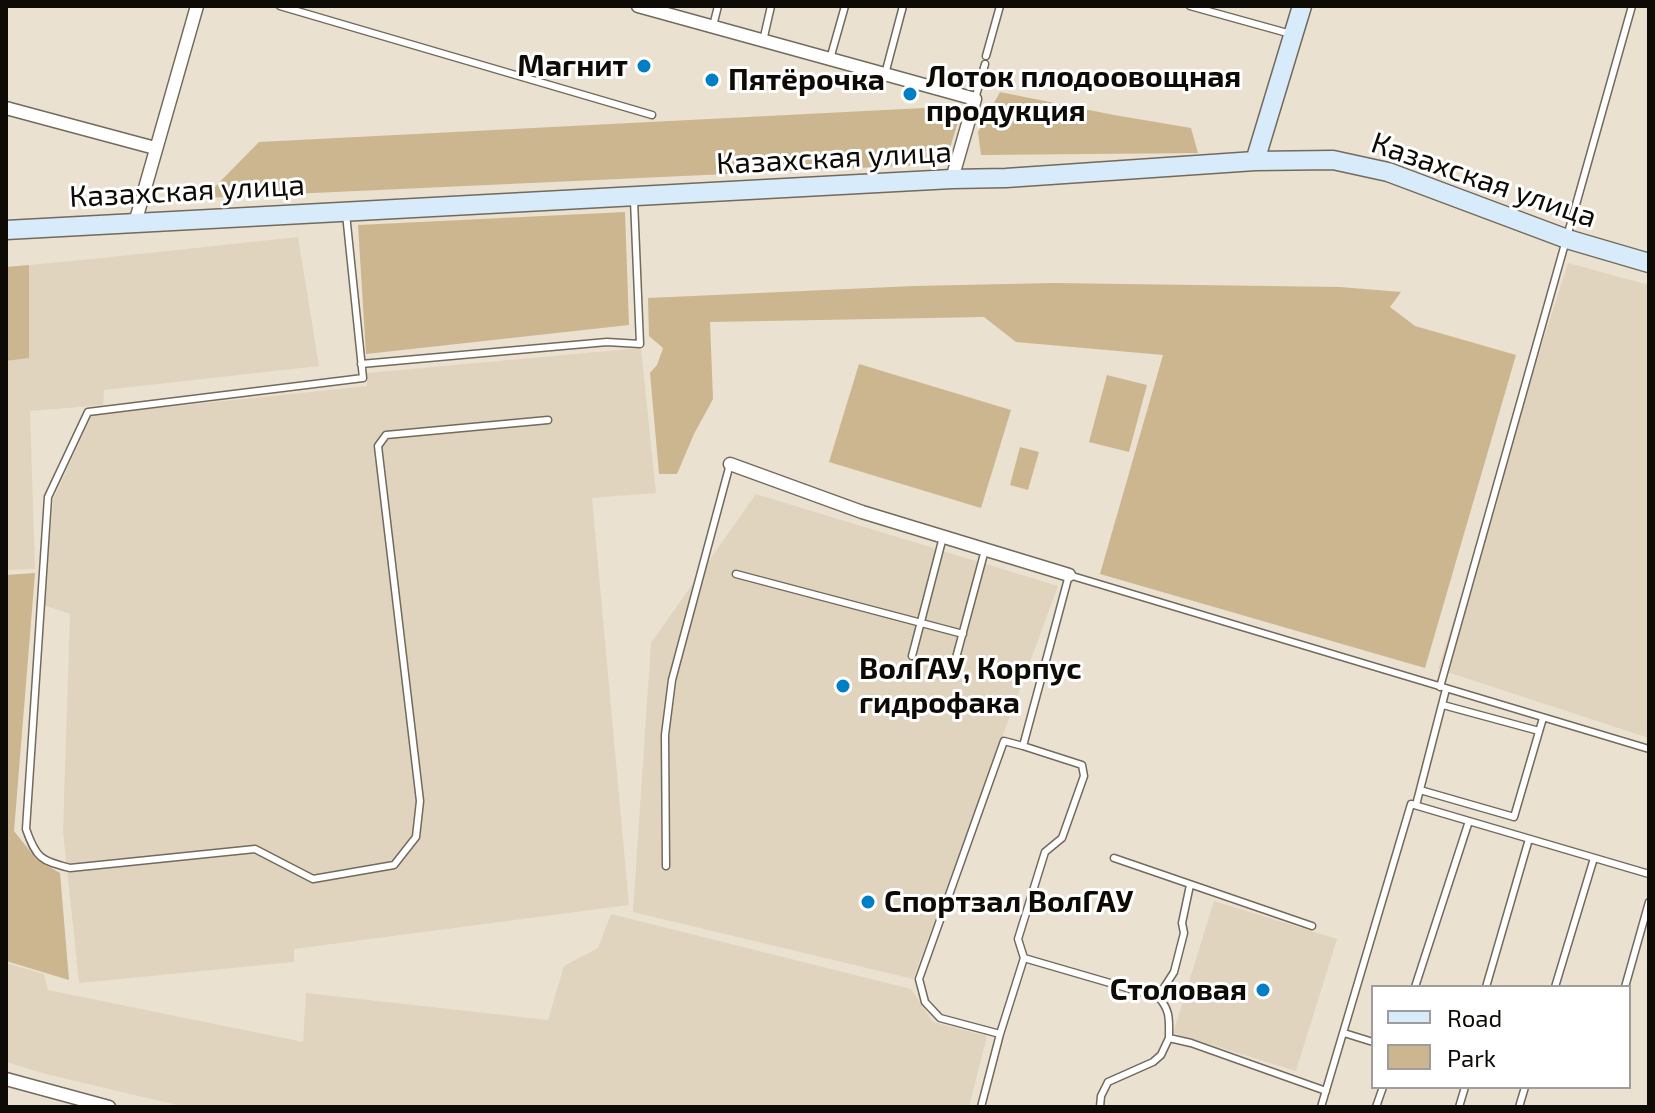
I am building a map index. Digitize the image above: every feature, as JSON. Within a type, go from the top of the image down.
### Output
[{"type":"main road","points":[[1255,161],[1302,6]]},
{"type":"main road","name":"Казахская улица","points":[[6,230],[1006,178],[1255,161],[1333,160],[1388,172],[1567,239],[1649,263]]},
{"type":"street","points":[[135,223],[197,6]]},
{"type":"street","points":[[638,6],[975,99],[952,179]]},
{"type":"street","points":[[6,108],[155,148]]},
{"type":"street","points":[[730,464],[862,512],[1069,575]]},
{"type":"street","points":[[6,1079],[109,1107]]},
{"type":"lane","points":[[280,6],[652,115]]},
{"type":"lane","points":[[713,27],[718,6]]},
{"type":"lane","points":[[763,41],[771,6]]},
{"type":"lane","points":[[830,59],[845,6]]},
{"type":"lane","points":[[885,74],[903,6]]},
{"type":"lane","points":[[975,99],[1000,6]]},
{"type":"lane","points":[[1190,6],[1293,35]]},
{"type":"lane","points":[[1416,805],[1443,705],[1443,688],[1632,6]]},
{"type":"lane","points":[[361,364],[607,342],[640,344],[634,196]]},
{"type":"lane","points":[[346,210],[363,378],[88,412],[48,497],[26,829],[32,847],[45,862],[70,868],[255,849],[313,879],[394,865],[416,837],[420,801],[378,446],[386,435],[548,420]]},
{"type":"lane","points":[[666,866],[665,735],[672,680],[730,464]]},
{"type":"lane","points":[[912,656],[943,537]]},
{"type":"lane","points":[[953,669],[985,550]]},
{"type":"lane","points":[[736,574],[963,634]]},
{"type":"lane","points":[[1023,746],[1069,575],[1649,749]]},
{"type":"lane","points":[[1443,705],[1539,731]]},
{"type":"lane","points":[[1420,790],[1514,817],[1543,718]]},
{"type":"lane","points":[[981,1107],[1024,958],[1018,939],[1045,852],[1062,838],[1084,776],[1082,765],[1004,741],[919,979],[925,1002],[940,1018],[1000,1034]]},
{"type":"lane","points":[[1321,1107],[1411,804],[1649,874]]},
{"type":"lane","points":[[1416,985],[1469,821]]},
{"type":"lane","points":[[1487,985],[1529,839]]},
{"type":"lane","points":[[1114,858],[1312,926]]},
{"type":"lane","points":[[1556,985],[1594,858]]},
{"type":"lane","points":[[1158,997],[1174,972],[1184,933],[1182,923],[1190,885]]},
{"type":"lane","points":[[1626,985],[1649,902]]},
{"type":"lane","points":[[1024,958],[1158,997],[1166,1004],[1169,1038],[1161,1055],[1153,1062],[1108,1082],[1101,1096],[1100,1107]]},
{"type":"lane","points":[[1344,1033],[1371,1041]]},
{"type":"lane","points":[[1169,1038],[1326,1091]]},
{"type":"shaded area","points":[[298,237],[319,366],[104,390],[103,405],[30,411],[35,569],[6,570],[6,361],[29,358],[29,265]]},
{"type":"shaded area","points":[[1568,263],[1649,285],[1649,738],[1438,669]]},
{"type":"shaded area","points":[[641,348],[656,493],[592,498],[629,905],[294,949],[294,962],[79,983],[63,831],[70,614],[44,605],[53,500],[92,415],[367,386],[367,373]]},
{"type":"shaded area","points":[[756,494],[1058,586],[913,979],[633,912],[651,643]]},
{"type":"shaded area","points":[[1214,901],[1337,939],[1296,1071],[1173,1033]]},
{"type":"shaded area","points":[[611,914],[911,989],[933,1022],[987,1036],[969,1107],[185,1107],[6,1062],[6,963],[44,974],[48,990],[303,1042],[306,993],[548,1020],[564,966],[598,948]]},
{"type":"green space","points":[[1000,92],[1191,128],[1198,153],[981,155],[978,132]]},
{"type":"green space","points":[[963,106],[945,164],[204,198],[259,142]]},
{"type":"green space","points":[[625,212],[629,325],[366,354],[358,225]]},
{"type":"green space","points":[[29,265],[29,358],[6,361],[6,267]]},
{"type":"green space","points":[[1054,283],[1340,287],[1401,292],[1390,307],[1415,326],[1516,355],[1425,668],[1100,574],[1163,355],[1016,342],[984,317],[710,322],[713,399],[677,474],[659,474],[650,373],[657,365],[663,348],[649,336],[648,298]]},
{"type":"green space","points":[[859,364],[1011,410],[981,508],[829,462]]},
{"type":"green space","points":[[1107,375],[1147,385],[1129,452],[1089,442]]},
{"type":"green space","points":[[1020,447],[1039,452],[1028,490],[1010,485]]},
{"type":"green space","points":[[35,573],[14,831],[37,860],[60,873],[69,980],[6,961],[6,575]]},
{"type":"place","name":"Магнит","points":[[644,66]]},
{"type":"place","name":"Пятёрочка","points":[[712,80]]},
{"type":"place","name":"Лоток плодоовощная продукция","points":[[910,94]]},
{"type":"place","name":"ВолГАУ, Корпус гидрофака","points":[[843,686]]},
{"type":"place","name":"Спортзал ВолГАУ","points":[[868,902]]},
{"type":"place","name":"Столовая","points":[[1263,990]]}]
